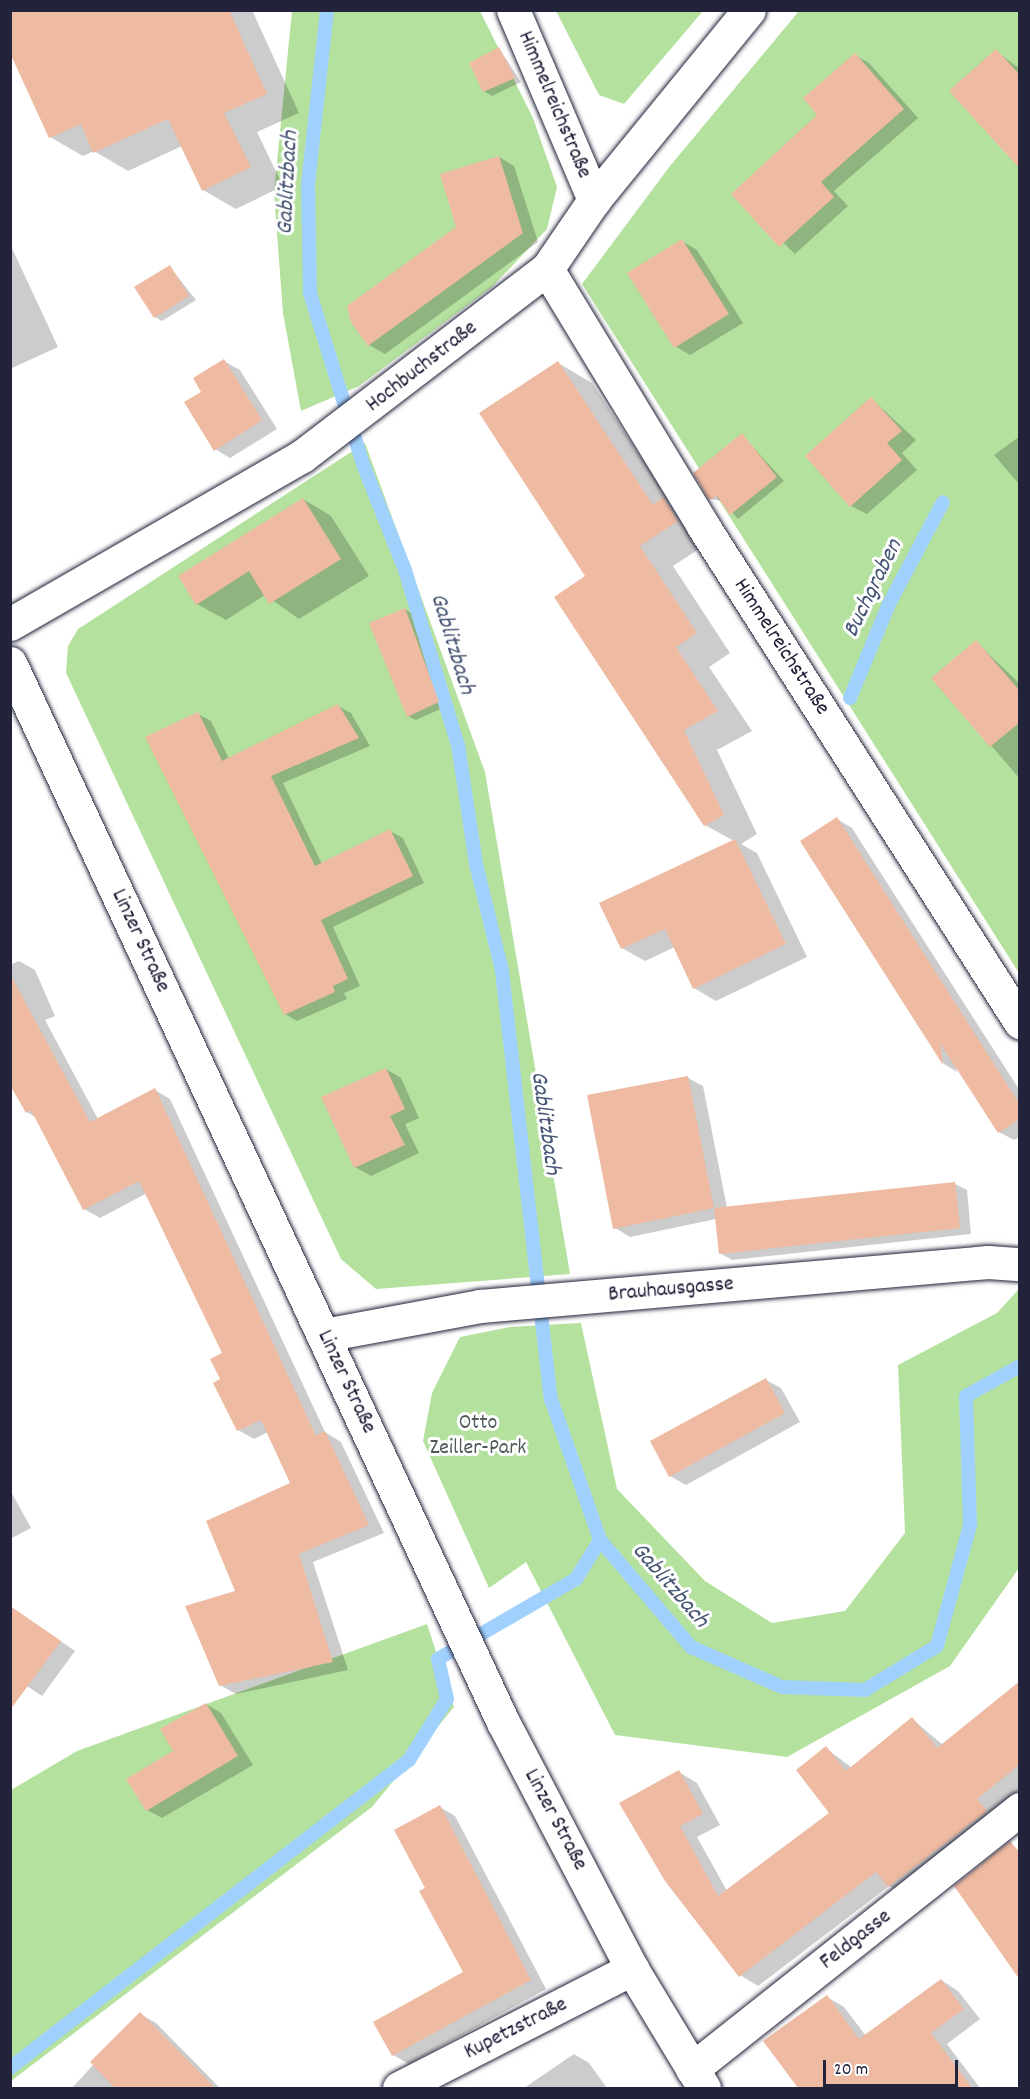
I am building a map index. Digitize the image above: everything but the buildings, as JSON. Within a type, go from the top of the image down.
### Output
[{"type":"street","name":"Himmelreichstraße","points":[[513,10],[594,200]]},
{"type":"street","name":"Hochbuchstraße","points":[[10,624],[302,456],[380,401],[547,269],[594,200],[749,10]]},
{"type":"street","name":"Himmelreichstraße","points":[[547,269],[703,526],[1020,1022]]},
{"type":"street","name":"Linzer Straße","points":[[10,663],[481,1671],[632,1969],[698,2079]]},
{"type":"street","name":"Brauhausgasse","points":[[324,1335],[480,1306],[988,1262],[1020,1264]]},
{"type":"street","name":"Feldgasse","points":[[698,2079],[1020,1809]]},
{"type":"street","name":"Kupetzstraße","points":[[399,2088],[632,1969]]},
{"type":"green space","points":[[292,11],[480,11],[533,118],[557,187],[547,229],[492,287],[359,386],[301,411],[283,313],[274,193]]},
{"type":"green space","points":[[556,11],[703,11],[624,104],[599,95]]},
{"type":"green space","points":[[799,11],[1019,11],[1019,973],[582,284],[670,166]]},
{"type":"green space","points":[[365,443],[485,772],[570,1274],[376,1289],[341,1259],[66,673],[68,646],[78,629]]},
{"type":"green space","name":"Otto Zeiller-Park","points":[[1019,1289],[1019,1568],[950,1666],[787,1757],[615,1735],[526,1562],[489,1588],[423,1441],[432,1393],[460,1337],[510,1327],[581,1323],[617,1489],[705,1581],[772,1623],[845,1611],[905,1533],[898,1365],[997,1313]]},
{"type":"green space","points":[[427,1624],[454,1707],[372,1807],[11,2081],[11,1790],[77,1751]]},
{"type":"waterway","name":"Gablitzbach","points":[[327,10],[308,185],[310,293],[364,467],[405,570],[458,745],[476,864],[502,971],[551,1399],[600,1540],[691,1647],[782,1687],[865,1690],[937,1646],[970,1525],[966,1396],[1020,1366]]},
{"type":"waterway","name":"Buchgraben","points":[[850,698],[889,604],[943,502]]},
{"type":"waterway","points":[[10,2068],[409,1760],[447,1699],[438,1659],[576,1579],[600,1540]]}]
